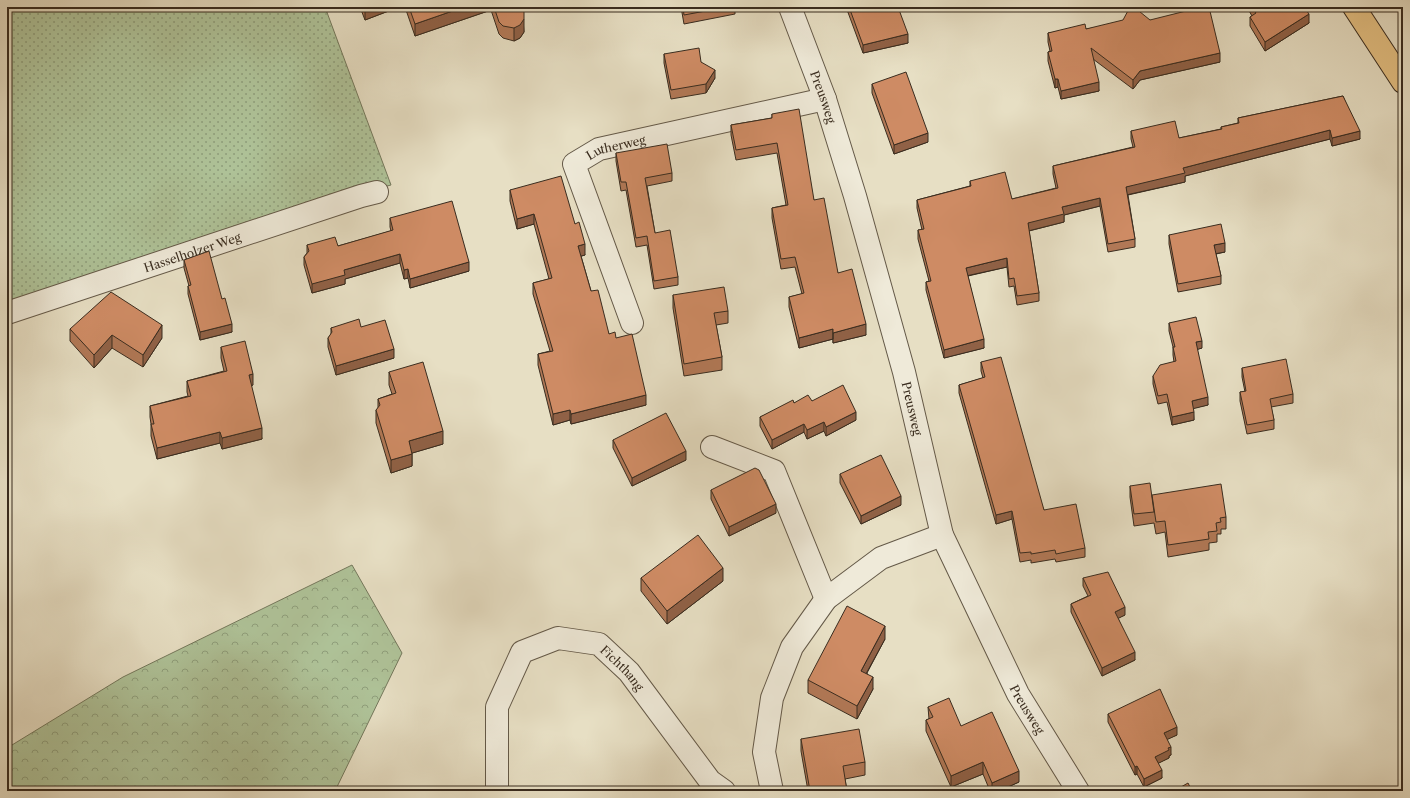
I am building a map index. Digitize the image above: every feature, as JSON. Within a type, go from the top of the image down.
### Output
[{"type":"main road","points":[[1354,7],[1403,82]]},
{"type":"street","name":"Preusweg","points":[[790,7],[825,99],[855,196],[904,372],[942,535],[1018,694],[1078,791]]},
{"type":"street","name":"Lutherweg","points":[[632,323],[574,164],[599,149],[825,99]]},
{"type":"street","name":"Hasselholzer Weg","points":[[7,313],[354,198],[377,192]]},
{"type":"street","points":[[712,447],[774,471],[826,599]]},
{"type":"street","points":[[772,791],[764,752],[772,698],[792,647],[826,599],[881,558],[942,535]]},
{"type":"street","name":"Fichthang","points":[[497,791],[497,707],[522,652],[558,638],[599,644],[629,672],[710,781],[724,791]]},
{"type":"green space","points":[[7,7],[325,7],[391,185],[356,194],[7,306]]},
{"type":"green space","points":[[352,565],[402,653],[335,791],[7,791],[7,738],[12,745],[123,677]]},
{"type":"building","points":[[409,7],[464,7],[415,24]]},
{"type":"building","points":[[494,7],[522,7],[524,19],[520,25],[514,28],[503,26],[499,22]]},
{"type":"building","points":[[683,7],[727,7],[684,15]]},
{"type":"building","points":[[849,7],[898,7],[908,34],[863,45]]},
{"type":"building","points":[[1130,7],[1134,7],[1150,20],[1202,7],[1209,7],[1220,53],[1140,71],[1133,80],[1091,48],[1099,82],[1061,91],[1058,79],[1055,79],[1048,52],[1052,51],[1048,33],[1085,24],[1086,29],[1123,20]]},
{"type":"building","points":[[1252,7],[1304,7],[1309,14],[1265,42],[1250,17],[1256,13]]},
{"type":"building","points":[[699,48],[701,62],[715,70],[706,84],[671,90],[664,54]]},
{"type":"building","points":[[906,72],[928,133],[894,145],[872,84]]},
{"type":"building","points":[[1343,96],[1360,131],[1332,138],[1330,130],[1183,168],[1185,173],[1126,187],[1135,239],[1108,244],[1100,198],[1062,207],[1064,214],[1028,223],[1039,293],[1017,296],[1014,278],[1009,279],[1007,258],[966,268],[984,339],[944,350],[926,282],[931,281],[918,230],[924,229],[917,200],[971,186],[970,181],[1005,172],[1012,199],[1058,188],[1053,166],[1135,147],[1131,131],[1175,121],[1179,138],[1222,129],[1221,127],[1239,123],[1238,118]]},
{"type":"building","points":[[799,109],[814,200],[824,198],[838,273],[852,269],[866,324],[833,333],[833,329],[799,338],[789,297],[804,293],[795,257],[781,259],[772,208],[788,205],[777,143],[736,150],[731,125],[772,118],[772,114]]},
{"type":"building","points":[[667,144],[672,173],[645,178],[655,233],[670,230],[678,277],[654,281],[647,236],[636,238],[626,182],[621,182],[616,153]]},
{"type":"building","points":[[561,176],[575,224],[579,222],[585,244],[578,246],[591,291],[598,290],[609,334],[615,332],[616,338],[632,334],[646,395],[571,414],[570,410],[553,414],[538,354],[553,351],[533,283],[552,278],[534,214],[517,219],[510,190]]},
{"type":"building","points":[[452,201],[469,262],[410,279],[408,269],[404,270],[400,254],[344,270],[345,275],[312,284],[304,257],[309,251],[307,245],[335,237],[338,246],[393,230],[390,218]]},
{"type":"building","points":[[1221,224],[1225,243],[1214,245],[1221,276],[1178,284],[1169,235]]},
{"type":"building","points":[[209,251],[222,299],[225,298],[232,324],[200,332],[188,286],[191,285],[184,260]]},
{"type":"building","points":[[724,287],[728,311],[714,313],[722,357],[684,364],[673,295]]},
{"type":"building","points":[[111,292],[162,325],[143,355],[112,335],[94,355],[70,329]]},
{"type":"building","points":[[1196,317],[1202,341],[1196,342],[1208,397],[1192,401],[1194,412],[1172,417],[1167,394],[1158,396],[1153,376],[1160,365],[1176,361],[1173,347],[1175,347],[1169,323]]},
{"type":"building","points":[[359,319],[361,327],[385,320],[394,349],[336,366],[328,338],[332,332],[331,328]]},
{"type":"building","points":[[245,341],[253,374],[249,375],[262,428],[222,438],[220,432],[157,448],[151,424],[154,424],[150,406],[191,396],[187,381],[227,371],[221,347]]},
{"type":"building","points":[[1001,357],[1044,510],[1076,504],[1085,548],[1056,554],[1055,550],[1031,554],[1031,552],[1020,553],[1012,511],[996,515],[959,385],[985,377],[981,362]]},
{"type":"building","points":[[1286,359],[1293,394],[1270,399],[1274,420],[1247,425],[1240,392],[1246,391],[1242,368]]},
{"type":"building","points":[[423,362],[443,431],[409,441],[412,454],[391,460],[376,410],[380,405],[378,399],[396,393],[389,372]]},
{"type":"building","points":[[843,385],[856,412],[826,427],[824,422],[807,430],[804,424],[772,440],[760,417],[793,400],[794,403],[808,395],[812,401]]},
{"type":"building","points":[[666,413],[686,451],[632,478],[613,440]]},
{"type":"building","points":[[881,455],[901,496],[861,516],[840,474]]},
{"type":"building","points":[[755,468],[759,470],[776,504],[729,527],[711,490]]},
{"type":"building","points":[[1150,483],[1154,512],[1134,514],[1130,486]]},
{"type":"building","points":[[1221,484],[1226,517],[1220,518],[1221,522],[1216,523],[1217,531],[1208,532],[1209,539],[1168,545],[1165,521],[1156,522],[1152,495]]},
{"type":"building","points":[[698,535],[723,568],[667,611],[641,578]]},
{"type":"building","points":[[1108,572],[1125,607],[1115,612],[1135,652],[1102,668],[1071,604],[1091,595],[1083,578]]},
{"type":"building","points":[[847,606],[885,626],[861,671],[873,677],[857,706],[808,680]]},
{"type":"building","points":[[1160,689],[1177,727],[1164,733],[1171,747],[1168,748],[1169,750],[1155,757],[1162,770],[1144,779],[1137,766],[1135,767],[1108,714]]},
{"type":"building","points":[[949,698],[961,726],[992,712],[1019,771],[992,783],[983,762],[951,776],[926,720],[933,717],[928,707]]},
{"type":"building","points":[[859,729],[865,762],[843,766],[847,791],[810,791],[801,739]]},
{"type":"building","points":[[1188,783],[1192,791],[1174,791]]}]
